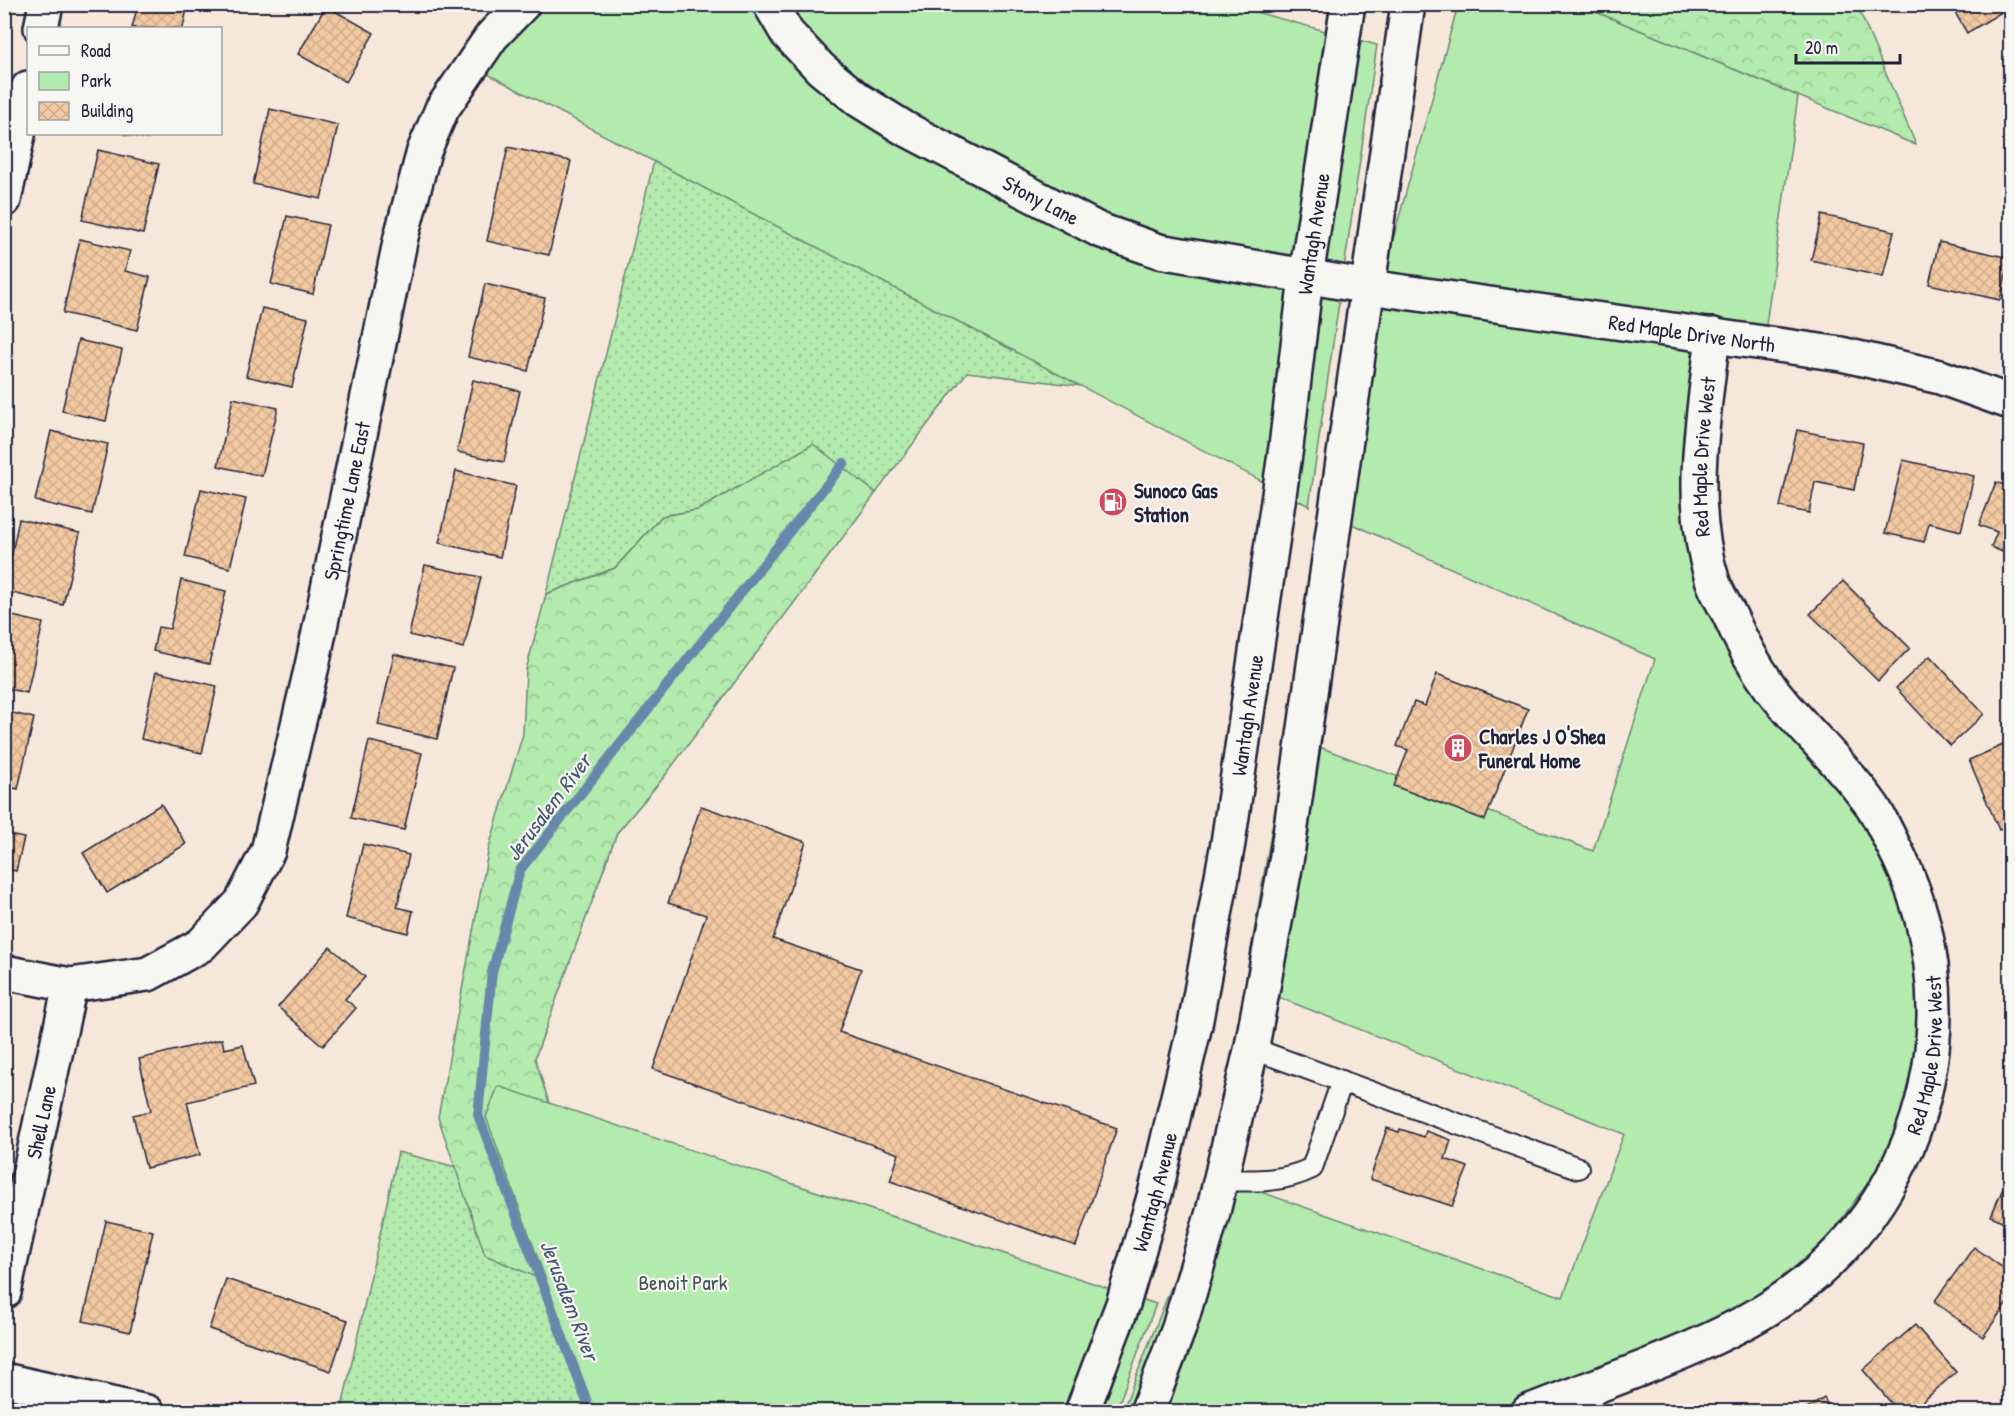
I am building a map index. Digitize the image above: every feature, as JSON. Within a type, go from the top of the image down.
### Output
[{"type":"street","points":[[41,27],[46,4]]},
{"type":"street","name":"Springtime Lane East","points":[[70,986],[148,974],[201,945],[241,903],[268,850],[312,666],[401,237],[424,151],[442,109],[492,36],[523,4]]},
{"type":"street","name":"Stony Lane","points":[[770,4],[787,33],[821,69],[859,100],[904,128],[1099,230],[1159,251],[1369,287]]},
{"type":"street","name":"Wantagh Avenue","points":[[1082,1412],[1123,1304],[1156,1190],[1195,1025],[1228,843],[1287,447],[1306,278],[1348,4]]},
{"type":"street","points":[[1147,1412],[1179,1328],[1220,1180],[1251,1048],[1286,862],[1369,287],[1382,174],[1408,4]]},
{"type":"street","points":[[4,200],[27,93]]},
{"type":"street","name":"Red Maple Drive North","points":[[1369,287],[1841,354],[1940,377],[2010,402]]},
{"type":"street","name":"Red Maple Drive West","points":[[1528,1412],[1738,1325],[1789,1295],[1829,1262],[1869,1217],[1905,1154],[1919,1118],[1933,1050],[1934,978],[1926,928],[1911,878],[1874,808],[1771,689],[1747,654],[1712,580],[1699,519],[1699,466],[1713,335]]},
{"type":"street","points":[[4,972],[70,986]]},
{"type":"street","name":"Shell Lane","points":[[4,1292],[70,986]]},
{"type":"street","points":[[4,1380],[147,1412]]},
{"type":"lane","points":[[1251,1048],[1578,1168]]},
{"type":"lane","points":[[1220,1180],[1268,1182],[1293,1177],[1312,1168],[1342,1081]]},
{"type":"green space","points":[[533,4],[1230,5],[1377,45],[1309,506],[478,69]]},
{"type":"green space","points":[[1458,5],[1579,5],[1798,96],[1764,339],[1710,329],[1706,578],[1869,809],[1920,926],[1916,1116],[1794,1285],[1503,1411],[1122,1412],[1215,1176],[1563,1297],[1624,1134],[1245,984],[1288,735],[1593,851],[1655,659],[1318,509]]},
{"type":"green space","points":[[1579,5],[1857,5],[1916,145]]},
{"type":"green space","points":[[654,161],[1081,386],[967,372],[876,493],[813,445],[698,510],[662,516],[615,568],[546,594]]},
{"type":"green space","points":[[813,444],[876,493],[664,777],[617,833],[535,1058],[560,1138],[566,1290],[485,1255],[438,1117],[489,847],[523,734],[526,670],[546,594],[615,568],[662,516],[698,510]]},
{"type":"green space","name":"Benoit Park","points":[[498,1086],[1156,1304],[1116,1411],[594,1411],[486,1117]]},
{"type":"green space","points":[[398,1152],[499,1178],[586,1411],[341,1412]]},
{"type":"building","points":[[138,4],[188,4],[183,27],[132,27]]},
{"type":"building","points":[[1950,4],[2010,4],[2010,7],[1967,33]]},
{"type":"building","points":[[326,6],[374,33],[346,82],[298,54]]},
{"type":"building","points":[[270,109],[338,125],[321,199],[253,184]]},
{"type":"building","points":[[128,135],[149,135],[148,139]]},
{"type":"building","points":[[508,147],[571,161],[549,255],[487,241]]},
{"type":"building","points":[[98,150],[159,164],[143,234],[82,220]]},
{"type":"building","points":[[1822,215],[1894,231],[1883,277],[1811,260]]},
{"type":"building","points":[[287,216],[328,225],[313,294],[271,284]]},
{"type":"building","points":[[80,239],[130,251],[125,271],[150,277],[137,330],[63,313]]},
{"type":"building","points":[[1939,242],[2010,258],[2000,300],[1929,284]]},
{"type":"building","points":[[485,284],[545,298],[528,371],[468,357]]},
{"type":"building","points":[[262,308],[308,318],[292,387],[246,376]]},
{"type":"building","points":[[78,340],[122,350],[106,421],[62,411]]},
{"type":"building","points":[[473,380],[520,391],[504,462],[457,452]]},
{"type":"building","points":[[233,398],[278,408],[262,476],[218,466]]},
{"type":"building","points":[[1797,430],[1863,443],[1854,490],[1815,482],[1809,513],[1780,507]]},
{"type":"building","points":[[51,431],[108,444],[92,514],[35,501]]},
{"type":"building","points":[[1903,460],[1974,476],[1961,531],[1929,523],[1924,542],[1885,533]]},
{"type":"building","points":[[456,471],[516,486],[500,557],[439,543]]},
{"type":"building","points":[[1996,482],[2010,487],[2010,555],[1991,547],[1997,532],[1979,525]]},
{"type":"building","points":[[201,489],[246,499],[230,568],[185,557]]},
{"type":"building","points":[[19,519],[80,533],[63,605],[4,591]]},
{"type":"building","points":[[425,565],[481,577],[464,648],[409,635]]},
{"type":"building","points":[[181,580],[226,591],[209,664],[153,651],[158,627],[170,629]]},
{"type":"building","points":[[1843,581],[1910,648],[1878,681],[1810,614]]},
{"type":"building","points":[[4,614],[43,623],[27,693],[4,688]]},
{"type":"building","points":[[394,654],[453,668],[437,739],[378,725]]},
{"type":"building","points":[[1930,656],[1984,714],[1950,746],[1896,688]]},
{"type":"building","points":[[156,672],[217,686],[202,753],[141,739]]},
{"type":"building","name":"Charles J O'Shea Funeral Home","points":[[1437,674],[1528,709],[1485,820],[1394,786],[1408,750],[1397,746],[1414,702],[1425,706]]},
{"type":"building","points":[[4,711],[34,718],[18,789],[4,786]]},
{"type":"building","points":[[369,741],[422,753],[404,830],[351,818]]},
{"type":"building","points":[[2010,742],[2010,825],[1999,830],[1969,760]]},
{"type":"building","points":[[161,804],[186,844],[107,893],[83,853]]},
{"type":"building","points":[[701,806],[806,842],[773,939],[861,969],[839,1032],[1117,1128],[1076,1246],[890,1181],[899,1154],[653,1069],[706,915],[668,903]]},
{"type":"building","points":[[4,834],[24,838],[16,871],[4,868]]},
{"type":"building","points":[[363,844],[409,855],[397,907],[413,911],[408,933],[346,918]]},
{"type":"building","points":[[330,947],[365,977],[345,999],[356,1008],[323,1046],[278,1007]]},
{"type":"building","points":[[222,1039],[224,1049],[243,1045],[254,1086],[187,1102],[200,1155],[146,1168],[133,1115],[151,1111],[139,1059]]},
{"type":"building","points":[[1387,1128],[1399,1132],[1400,1129],[1424,1137],[1426,1131],[1451,1140],[1445,1159],[1468,1167],[1452,1206],[1370,1179]]},
{"type":"building","points":[[2010,1172],[2010,1225],[1991,1216]]},
{"type":"building","points":[[106,1221],[153,1231],[130,1332],[83,1321]]},
{"type":"building","points":[[1974,1247],[2010,1273],[2010,1299],[1983,1337],[1934,1302]]},
{"type":"building","points":[[226,1279],[348,1320],[331,1371],[209,1329]]},
{"type":"building","points":[[1915,1325],[1956,1372],[1911,1412],[1899,1412],[1863,1370]]},
{"type":"building","points":[[1824,1398],[1832,1412],[1802,1412]]},
{"type":"waterway","name":"Jerusalem River","points":[[591,1412],[478,1115],[492,972],[520,870],[844,463]]},
{"type":"place","name":"Sunoco Gas Station","points":[[1113,502]]},
{"type":"place","name":"Charles J O'Shea Funeral Home","points":[[1458,748]]}]
